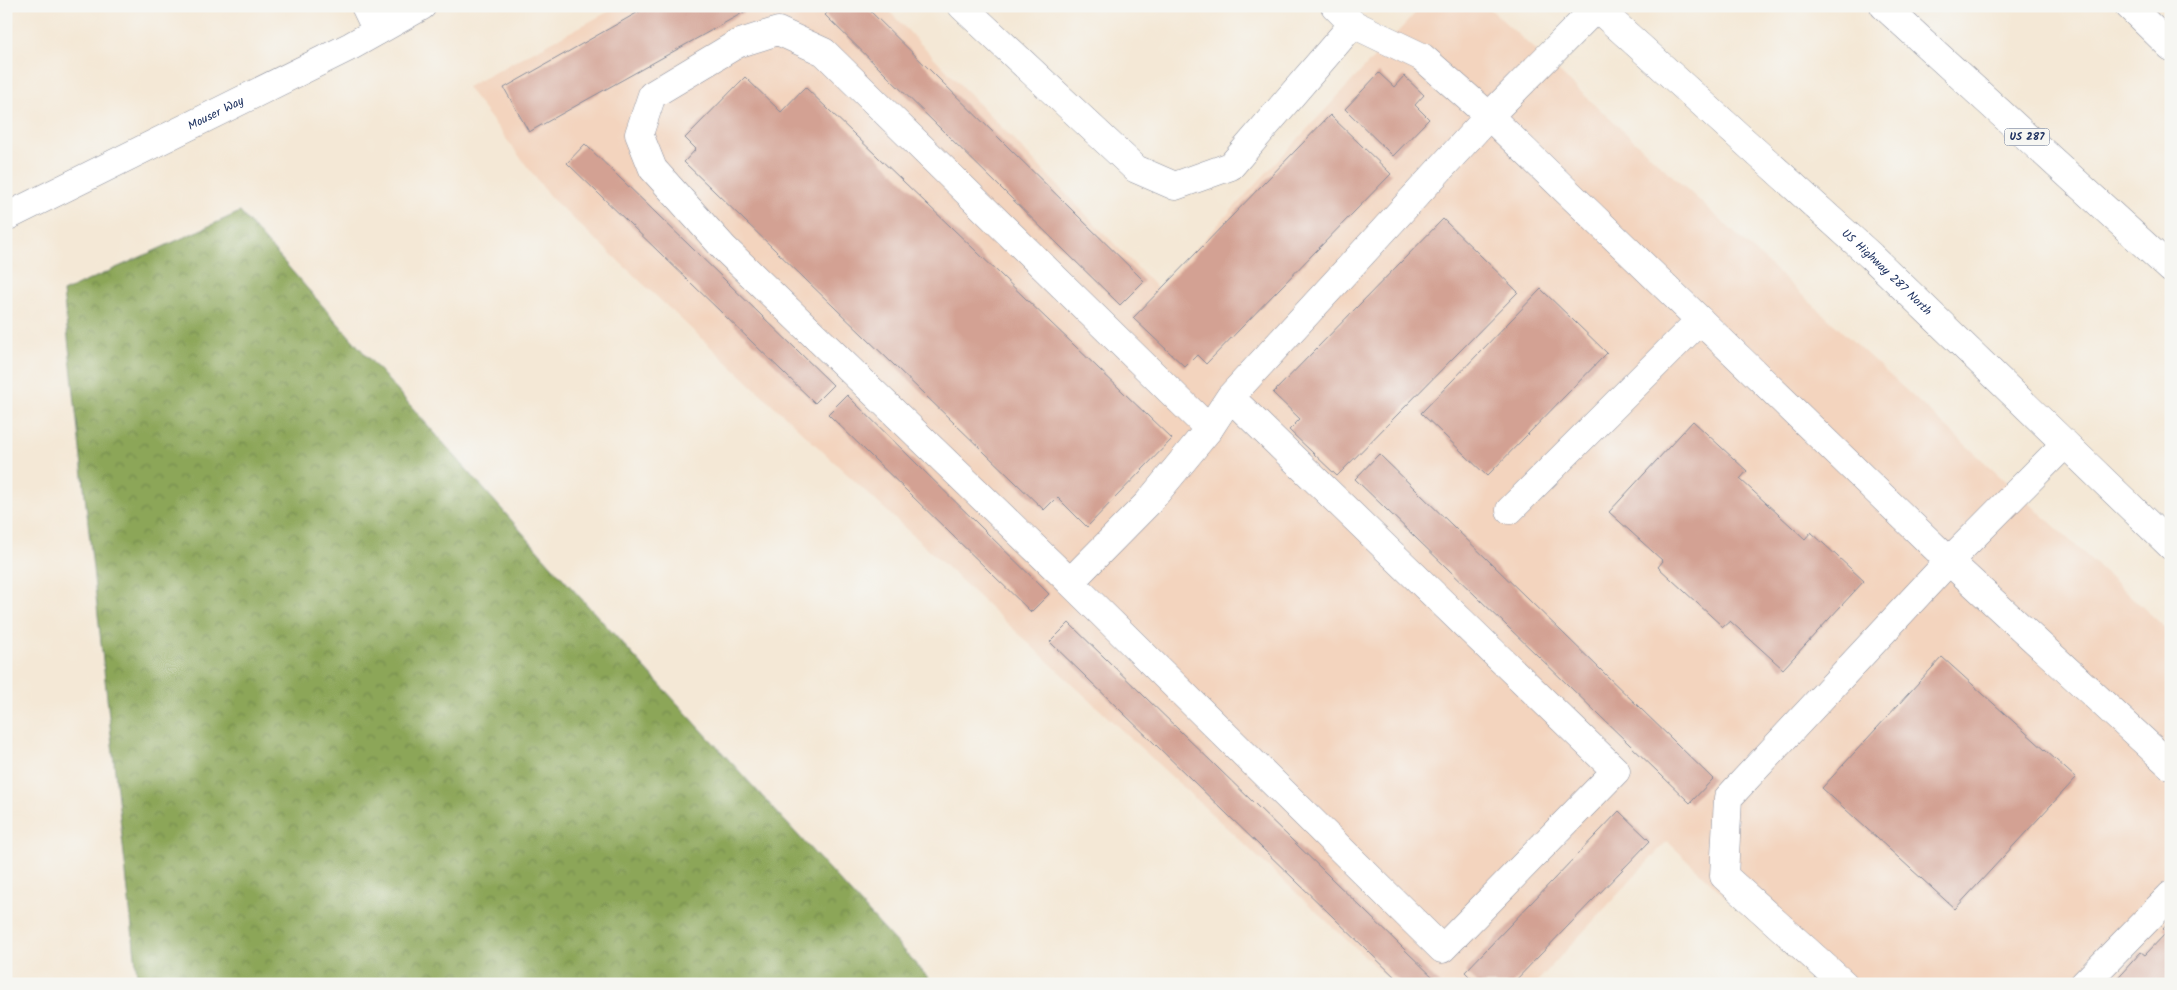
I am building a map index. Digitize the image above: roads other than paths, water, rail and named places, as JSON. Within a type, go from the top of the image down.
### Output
[{"type":"main road","points":[[365,6],[378,31]]},
{"type":"main road","name":"Mouser Way","points":[[6,217],[351,46],[422,6]]},
{"type":"main road","points":[[962,6],[1136,169],[1175,186],[1231,166],[1344,15],[1422,57],[1489,116],[1949,560],[2171,766]]},
{"type":"main road","name":"US 287","points":[[1884,6],[2171,269]]},
{"type":"main road","points":[[2129,6],[2171,47]]},
{"type":"main road","points":[[1070,582],[1148,503],[1209,429],[1230,397],[1489,116],[1596,7]]},
{"type":"main road","name":"US Highway 287 North","points":[[1596,7],[1871,256],[2171,546]]},
{"type":"main road","points":[[1209,429],[824,52],[778,31],[737,44],[652,95],[639,134],[653,170],[724,248],[1070,582],[1442,949],[1616,771],[1230,397]]},
{"type":"main road","points":[[1510,510],[1700,320]]},
{"type":"main road","points":[[1844,984],[1724,876],[1728,798],[1949,560],[2065,444]]},
{"type":"main road","points":[[2084,984],[2171,895]]}]
